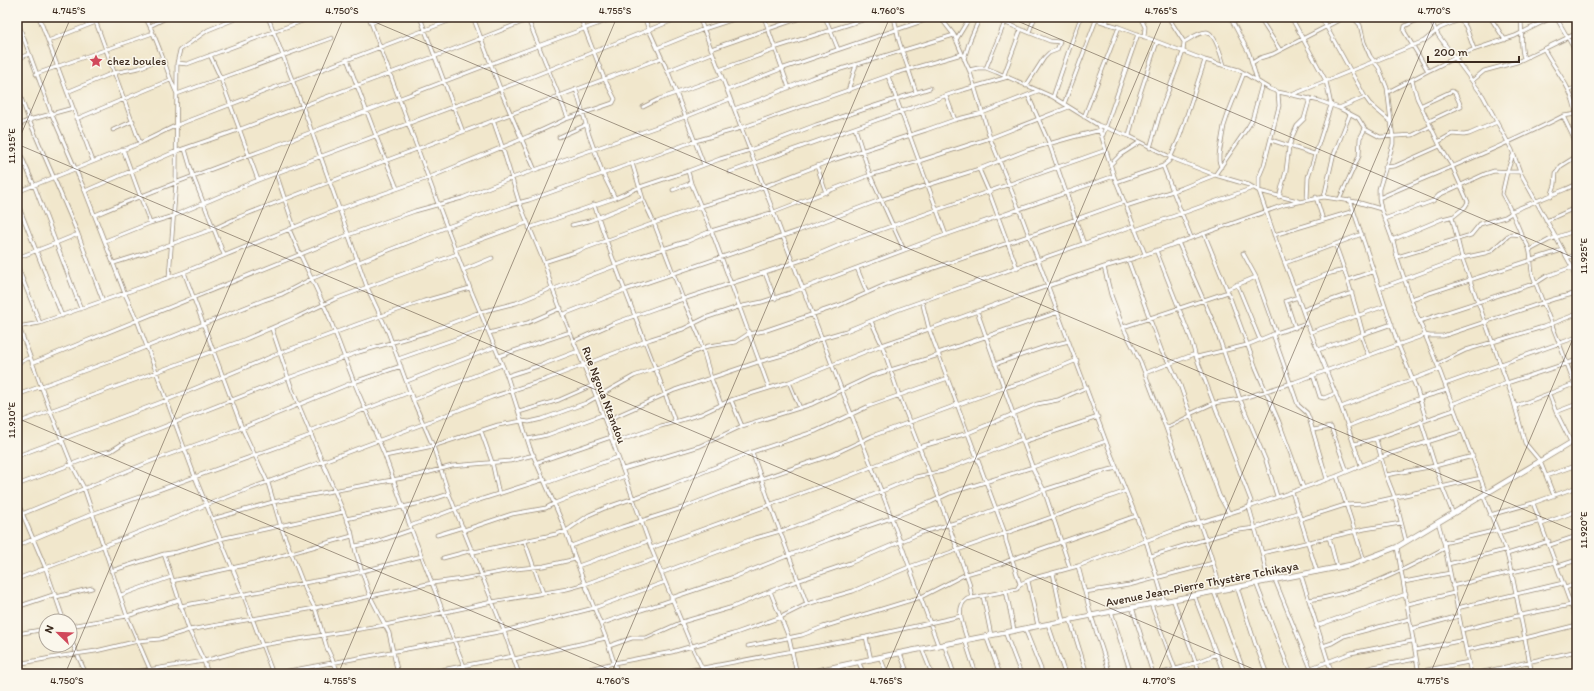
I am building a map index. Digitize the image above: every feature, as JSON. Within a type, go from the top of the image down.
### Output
[{"type":"street","points":[[39,17],[93,161]]},
{"type":"street","points":[[94,17],[113,73],[125,100],[140,143]]},
{"type":"street","points":[[144,17],[150,26],[170,80],[177,94]]},
{"type":"street","points":[[150,26],[168,17]]},
{"type":"street","points":[[169,277],[176,182],[178,125],[177,63],[180,50],[208,30],[240,17]]},
{"type":"street","points":[[268,17],[312,132],[367,287],[382,316],[413,400],[441,469],[449,494],[464,528],[504,631],[519,674]]},
{"type":"street","points":[[177,63],[187,64],[313,17]]},
{"type":"street","points":[[369,17],[446,226],[507,376],[528,439],[566,531],[618,674]]},
{"type":"street","points":[[371,23],[386,17]]},
{"type":"street","points":[[420,17],[436,56],[463,132]]},
{"type":"street","points":[[17,192],[140,143],[178,125],[229,104],[459,17]]},
{"type":"street","points":[[473,17],[500,89],[523,138],[535,170]]},
{"type":"street","points":[[85,191],[177,151],[390,74],[481,39],[528,18],[535,17]]},
{"type":"street","points":[[152,674],[127,616],[84,488],[72,465],[18,327],[40,323],[62,316],[184,272],[339,209],[428,178],[568,118],[614,101],[580,17]]},
{"type":"street","points":[[95,215],[176,182],[312,132],[444,80],[616,17]]},
{"type":"street","points":[[644,17],[704,165]]},
{"type":"street","points":[[105,240],[173,216],[258,180],[500,89],[681,17]]},
{"type":"street","points":[[699,17],[872,467],[938,645]]},
{"type":"street","points":[[657,48],[704,29],[740,17]]},
{"type":"street","points":[[764,17],[781,69],[789,88]]},
{"type":"street","points":[[667,71],[712,51],[803,17]]},
{"type":"street","points":[[825,17],[838,49]]},
{"type":"street","points":[[719,70],[774,49],[872,17]]},
{"type":"street","points":[[894,17],[902,51],[916,92]]},
{"type":"street","points":[[727,90],[781,69],[934,17]]},
{"type":"street","points":[[941,17],[954,35],[969,70],[990,138],[1019,209],[1106,441],[1146,541],[1164,601]]},
{"type":"street","points":[[956,40],[970,17]]},
{"type":"street","points":[[964,59],[980,17]]},
{"type":"street","points":[[991,17],[1050,41],[1059,41],[1060,43],[1057,50],[1049,53],[1044,58],[1026,86]]},
{"type":"street","points":[[986,68],[1007,17]]},
{"type":"street","points":[[1029,32],[1035,17]]},
{"type":"street","points":[[1053,97],[1081,17]]},
{"type":"street","points":[[1087,17],[1119,27],[1205,60],[1224,65],[1244,73],[1278,92],[1310,98],[1339,108],[1358,118],[1365,129],[1380,137],[1393,135],[1413,135],[1431,126]]},
{"type":"street","points":[[1107,17],[1107,24]]},
{"type":"street","points":[[1140,17],[1144,27],[1144,37]]},
{"type":"street","points":[[1150,148],[1161,110],[1183,52],[1184,42],[1168,17]]},
{"type":"street","points":[[1230,17],[1241,35],[1257,80]]},
{"type":"street","points":[[1259,17],[1280,50]]},
{"type":"street","points":[[1300,17],[1292,19],[1326,81],[1331,105],[1314,154],[1308,177],[1307,200]]},
{"type":"street","points":[[1321,17],[1365,97],[1370,104],[1390,121]]},
{"type":"street","points":[[1252,63],[1260,58],[1273,54],[1345,17]]},
{"type":"street","points":[[1353,17],[1360,25],[1364,42],[1379,68],[1388,92],[1393,144],[1379,189],[1381,209],[1404,280],[1473,456],[1490,515],[1506,552],[1521,615],[1532,674]]},
{"type":"street","points":[[1423,17],[1406,26],[1404,31],[1428,71]]},
{"type":"street","points":[[1429,17],[1436,31],[1483,96],[1508,142],[1520,172],[1572,267],[1577,285]]},
{"type":"street","points":[[1294,94],[1350,70],[1375,62],[1430,38],[1436,31],[1460,18],[1466,17]]},
{"type":"street","points":[[1490,17],[1505,40]]},
{"type":"street","points":[[1520,17],[1522,50],[1524,58]]},
{"type":"street","points":[[1388,92],[1474,49],[1505,40],[1552,17],[1577,54]]},
{"type":"street","points":[[528,18],[568,118]]},
{"type":"street","points":[[1460,18],[1466,27],[1474,49]]},
{"type":"street","points":[[17,20],[52,115],[95,215],[125,294],[147,345],[194,477],[233,568],[273,674],[504,631],[594,608],[665,582]]},
{"type":"street","points":[[1064,104],[1096,20]]},
{"type":"street","points":[[48,41],[96,22]]},
{"type":"street","points":[[1084,117],[1119,27]]},
{"type":"street","points":[[1004,75],[1021,29]]},
{"type":"street","points":[[1184,42],[1209,32],[1214,38],[1224,65]]},
{"type":"street","points":[[36,74],[153,33]]},
{"type":"street","points":[[1472,80],[1484,71],[1508,66],[1577,33]]},
{"type":"street","points":[[1102,136],[1138,34]]},
{"type":"street","points":[[734,109],[811,78],[954,35]]},
{"type":"street","points":[[177,94],[332,38]]},
{"type":"street","points":[[1129,136],[1137,103],[1157,42]]},
{"type":"street","points":[[1379,198],[1452,166],[1466,162],[1563,116],[1577,114],[1570,90],[1544,49]]},
{"type":"street","points":[[17,60],[29,54]]},
{"type":"street","points":[[17,395],[282,294],[311,279],[446,226],[518,202],[529,200],[694,140],[741,128],[888,76],[962,54]]},
{"type":"street","points":[[210,55],[258,180]]},
{"type":"street","points":[[67,92],[113,73],[139,68],[162,58]]},
{"type":"street","points":[[114,263],[171,245],[213,229],[239,216],[330,183],[386,160],[604,78],[661,58]]},
{"type":"street","points":[[347,59],[397,188]]},
{"type":"street","points":[[1116,182],[1163,166],[1169,161],[1182,131],[1205,60]]},
{"type":"street","points":[[848,91],[856,65]]},
{"type":"street","points":[[969,70],[986,68],[1004,75],[1053,97],[1098,125],[1129,136],[1150,148],[1171,157],[1216,175],[1249,185],[1259,191],[1300,201]]},
{"type":"street","points":[[1221,167],[1219,155],[1226,119],[1244,73]]},
{"type":"street","points":[[888,76],[909,136],[929,184],[946,235]]},
{"type":"street","points":[[643,107],[659,99],[722,77]]},
{"type":"street","points":[[730,172],[900,111],[974,86],[1008,77]]},
{"type":"street","points":[[76,119],[125,100],[170,80]]},
{"type":"street","points":[[1392,240],[1442,219],[1452,217],[1463,209],[1468,202],[1452,166],[1438,142],[1418,98],[1412,80]]},
{"type":"street","points":[[1126,206],[1216,175],[1252,120],[1262,84]]},
{"type":"street","points":[[17,87],[78,234],[103,301]]},
{"type":"street","points":[[1570,90],[1577,87]]},
{"type":"street","points":[[529,228],[594,204],[615,198],[640,187],[750,150],[816,125],[930,88]]},
{"type":"street","points":[[576,89],[586,125],[603,174],[615,198]]},
{"type":"street","points":[[544,262],[606,241],[654,222],[764,187],[863,150],[982,113],[1038,91]]},
{"type":"street","points":[[1422,105],[1452,91],[1455,93],[1461,106],[1429,121]]},
{"type":"street","points":[[1278,92],[1279,106],[1271,140],[1259,177],[1259,191],[1307,323],[1341,406],[1360,465]]},
{"type":"street","points":[[1028,95],[1058,166],[1084,244]]},
{"type":"street","points":[[946,96],[956,120]]},
{"type":"street","points":[[1339,108],[1365,97]]},
{"type":"street","points":[[1279,197],[1286,171],[1289,147],[1296,129],[1304,121],[1310,98]]},
{"type":"street","points":[[32,363],[348,235],[438,204],[462,198],[512,178],[685,117],[730,99]]},
{"type":"street","points":[[17,485],[101,453],[111,451],[125,442],[288,378],[345,358],[428,332],[480,312],[516,303],[553,288],[711,231],[774,212],[870,175],[990,138],[1070,107]]},
{"type":"street","points":[[17,126],[30,120],[73,108]]},
{"type":"street","points":[[1324,197],[1335,150],[1350,114]]},
{"type":"street","points":[[1563,116],[1577,146]]},
{"type":"street","name":"Rue Ngoua Ntandou","points":[[493,120],[512,178],[518,202],[526,223],[544,262],[596,396],[655,559],[692,647],[704,668],[705,674]]},
{"type":"street","points":[[113,130],[133,121]]},
{"type":"street","points":[[1438,142],[1450,135],[1469,134],[1497,122]]},
{"type":"street","points":[[559,137],[586,125]]},
{"type":"street","points":[[1098,125],[1101,130],[1116,182],[1145,254]]},
{"type":"street","points":[[855,128],[870,175],[880,200],[904,250]]},
{"type":"street","points":[[1340,198],[1359,156],[1360,138],[1365,129]]},
{"type":"street","points":[[564,314],[625,290],[783,237],[880,200],[1000,161],[1027,150],[1101,130]]},
{"type":"street","points":[[1271,140],[1314,154]]},
{"type":"street","points":[[1110,165],[1120,155],[1140,142]]},
{"type":"street","points":[[17,146],[34,185],[81,309]]},
{"type":"street","points":[[1385,168],[1395,166],[1440,146]]},
{"type":"street","points":[[123,149],[150,223]]},
{"type":"street","points":[[185,149],[203,204],[224,255]]},
{"type":"street","points":[[574,341],[634,316],[814,256],[849,240],[990,192],[1058,166],[1106,150]]},
{"type":"street","points":[[1514,155],[1507,172],[1502,194],[1512,211],[1513,217],[1530,250],[1533,275],[1576,384],[1577,392]]},
{"type":"street","points":[[1551,196],[1555,185],[1556,173],[1562,166],[1577,156]]},
{"type":"street","points":[[632,163],[643,199],[654,222],[703,348],[711,378],[721,404]]},
{"type":"street","points":[[817,166],[826,193]]},
{"type":"street","points":[[1163,166],[1191,237]]},
{"type":"street","points":[[979,168],[990,192],[1017,268]]},
{"type":"street","points":[[688,171],[691,183],[711,231],[758,362],[769,388]]},
{"type":"street","points":[[1384,219],[1432,201],[1439,194],[1485,174],[1494,171],[1520,172]]},
{"type":"street","points":[[276,173],[294,227]]},
{"type":"street","points":[[17,579],[46,569],[206,505],[268,483],[492,397],[584,365],[645,341],[683,329],[705,318],[738,307],[775,299],[904,250],[1114,176]]},
{"type":"street","points":[[673,190],[691,183]]},
{"type":"street","points":[[1397,257],[1471,235],[1480,224],[1505,217],[1512,211],[1577,184]]},
{"type":"street","points":[[1135,230],[1253,188]]},
{"type":"street","points":[[613,443],[701,414],[731,400],[790,382],[882,345],[1047,286],[1128,260],[1266,211],[1300,201],[1324,197],[1350,200],[1381,209]]},
{"type":"street","points":[[1316,198],[1322,220]]},
{"type":"street","points":[[572,225],[589,221],[643,199]]},
{"type":"street","points":[[1350,200],[1398,344],[1420,398],[1426,419]]},
{"type":"street","points":[[17,202],[62,316]]},
{"type":"street","points":[[385,456],[432,446],[498,425],[522,421],[529,422],[542,419],[586,403],[634,376],[673,362],[708,346],[736,342],[748,334],[764,331],[840,304],[887,284],[1124,202]]},
{"type":"street","points":[[594,204],[634,316],[656,368],[674,422]]},
{"type":"street","points":[[1546,221],[1577,207]]},
{"type":"street","points":[[1274,235],[1354,211]]},
{"type":"street","points":[[1452,217],[1462,258],[1516,406],[1525,443],[1540,461],[1554,496]]},
{"type":"street","points":[[455,249],[526,223]]},
{"type":"street","points":[[605,421],[665,393],[790,353],[822,338],[846,331],[922,301],[1133,226]]},
{"type":"street","points":[[289,229],[335,332],[385,456],[392,480],[410,528],[467,674]]},
{"type":"street","points":[[1530,250],[1577,230]]},
{"type":"street","points":[[1204,233],[1265,391],[1279,422],[1303,487]]},
{"type":"street","points":[[17,258],[78,234]]},
{"type":"street","points":[[1285,263],[1362,234]]},
{"type":"street","points":[[1380,288],[1462,258],[1486,253],[1511,234],[1522,235]]},
{"type":"street","points":[[1178,242],[1215,326],[1240,399],[1266,461],[1277,496]]},
{"type":"street","points":[[1335,244],[1352,293],[1368,355]]},
{"type":"street","points":[[1156,250],[1191,339],[1251,501],[1249,507],[1268,581]]},
{"type":"street","points":[[1411,299],[1562,250]]},
{"type":"street","points":[[1243,253],[1256,277],[1298,405],[1307,413],[1327,479]]},
{"type":"street","points":[[17,423],[272,329],[323,304],[457,254]]},
{"type":"street","points":[[1567,258],[1577,254]]},
{"type":"street","points":[[463,270],[492,258]]},
{"type":"street","points":[[1128,260],[1162,352],[1170,364],[1190,415],[1219,495],[1229,513]]},
{"type":"street","points":[[17,265],[40,323]]},
{"type":"street","points":[[1104,267],[1111,295],[1123,327],[1146,373],[1166,428],[1205,539],[1221,590]]},
{"type":"street","points":[[1420,321],[1536,283],[1572,267]]},
{"type":"street","points":[[857,268],[866,293]]},
{"type":"street","points":[[1294,287],[1325,275],[1345,270]]},
{"type":"street","points":[[1348,280],[1374,271]]},
{"type":"street","points":[[184,272],[242,428],[268,483],[282,527],[303,583],[315,608],[327,648],[339,674]]},
{"type":"street","points":[[765,273],[775,299]]},
{"type":"street","points":[[1123,327],[1203,300],[1256,277]]},
{"type":"street","points":[[1237,284],[1260,340]]},
{"type":"street","points":[[17,456],[167,400],[223,376],[335,332],[424,301],[470,288]]},
{"type":"street","points":[[1303,310],[1352,293]]},
{"type":"street","points":[[1166,428],[1214,404],[1240,399],[1290,383],[1425,335],[1443,336],[1544,302],[1577,293]]},
{"type":"street","points":[[1295,328],[1286,303],[1287,300],[1298,297]]},
{"type":"street","points":[[922,301],[929,329],[1005,533],[1006,541],[1020,584]]},
{"type":"street","points":[[1311,332],[1385,306]]},
{"type":"street","points":[[489,333],[527,323],[561,308]]},
{"type":"street","points":[[977,311],[1022,440],[1044,490],[1070,568]]},
{"type":"street","points":[[623,469],[700,446],[742,426],[812,404],[871,376],[939,354],[1058,312]]},
{"type":"street","points":[[1437,364],[1466,350],[1493,343],[1577,314]]},
{"type":"street","points":[[871,321],[882,345],[909,422],[939,498],[969,582],[972,598]]},
{"type":"street","points":[[1146,373],[1196,355],[1223,351],[1247,345],[1307,323]]},
{"type":"street","points":[[1318,350],[1392,324]]},
{"type":"street","points":[[398,359],[487,328]]},
{"type":"street","points":[[272,329],[288,378],[346,519],[370,596],[389,633],[398,674]]},
{"type":"street","points":[[499,356],[570,332]]},
{"type":"street","points":[[1444,384],[1577,337]]},
{"type":"street","points":[[995,364],[1044,347],[1069,341]]},
{"type":"street","points":[[407,381],[495,347]]},
{"type":"street","points":[[507,376],[578,351]]},
{"type":"street","points":[[17,363],[30,358]]},
{"type":"street","points":[[571,546],[682,508],[713,495],[832,455],[909,422],[1021,383],[1076,360]]},
{"type":"street","points":[[1452,404],[1577,360]]},
{"type":"street","points":[[413,400],[502,365]]},
{"type":"street","points":[[17,516],[84,488],[242,428],[354,382],[401,366]]},
{"type":"street","points":[[1341,406],[1439,369]]},
{"type":"street","points":[[1313,375],[1320,397],[1324,398],[1336,393]]},
{"type":"street","points":[[443,558],[525,542],[566,531],[589,515],[632,498],[669,486],[752,452],[816,431],[869,406],[948,378]]},
{"type":"street","points":[[790,382],[800,408]]},
{"type":"street","points":[[1516,406],[1576,384]]},
{"type":"street","points":[[519,412],[559,400],[591,386]]},
{"type":"street","points":[[651,548],[872,467],[876,464],[920,447],[968,432],[1046,401],[1058,400],[1087,387]]},
{"type":"street","points":[[1348,426],[1420,398],[1447,390]]},
{"type":"street","points":[[309,431],[365,408],[410,392]]},
{"type":"street","points":[[1549,394],[1571,442]]},
{"type":"street","points":[[731,400],[742,426]]},
{"type":"street","points":[[1556,412],[1577,404]]},
{"type":"street","points":[[1354,444],[1376,439],[1426,419],[1454,410]]},
{"type":"street","points":[[528,439],[547,435],[602,415]]},
{"type":"street","points":[[661,573],[752,539],[780,531],[848,506],[916,477],[977,458],[1022,440],[1098,417]]},
{"type":"street","points":[[1421,421],[1442,488],[1452,514]]},
{"type":"street","points":[[1313,430],[1332,427],[1347,471]]},
{"type":"street","points":[[481,431],[492,462],[499,494]]},
{"type":"street","points":[[976,674],[966,640],[960,610],[964,601],[1017,589],[1020,584],[1028,581],[1078,566],[1146,541],[1249,507],[1337,476],[1381,457],[1462,431]]},
{"type":"street","points":[[17,546],[92,514],[311,435]]},
{"type":"street","points":[[538,462],[611,437]]},
{"type":"street","points":[[1376,439],[1386,475],[1395,498],[1406,542]]},
{"type":"street","name":"Avenue Jean-Pierre Thystère Tchikaya","points":[[802,674],[819,672],[938,645],[1350,565],[1397,547],[1577,439]]},
{"type":"street","points":[[600,624],[734,577],[830,539],[891,518],[939,498],[986,481],[1033,467],[1106,441]]},
{"type":"street","points":[[752,452],[807,604]]},
{"type":"street","points":[[212,519],[273,502],[419,475],[461,464],[510,460],[534,455]]},
{"type":"street","points":[[1386,475],[1436,466],[1473,456]]},
{"type":"street","points":[[355,546],[376,542],[455,508],[546,481],[618,457]]},
{"type":"street","points":[[1546,476],[1577,465]]},
{"type":"street","points":[[609,646],[632,638],[646,638],[682,622],[732,607],[798,580],[850,563],[923,532],[975,517],[1044,490],[1117,468]]},
{"type":"street","points":[[437,536],[512,514],[546,508],[555,503],[625,476]]},
{"type":"street","points":[[1337,476],[1364,560]]},
{"type":"street","points":[[1301,519],[1347,505],[1365,504],[1395,498],[1480,478]]},
{"type":"street","points":[[1490,515],[1533,503],[1577,487]]},
{"type":"street","points":[[568,674],[692,647],[733,634],[781,617],[807,604],[853,591],[909,567],[1126,491]]},
{"type":"street","points":[[1292,492],[1317,572]]},
{"type":"street","points":[[346,519],[449,494]]},
{"type":"street","points":[[17,501],[46,569],[61,613]]},
{"type":"street","points":[[1533,503],[1558,566],[1577,622]]},
{"type":"street","points":[[1444,543],[1542,523],[1577,511]]},
{"type":"street","points":[[111,571],[164,554],[177,552],[220,539],[282,527],[343,512]]},
{"type":"street","points":[[1151,556],[1232,531],[1255,528],[1299,512]]},
{"type":"street","points":[[748,646],[813,632],[823,627],[921,597],[966,574],[1001,564],[1136,516]]},
{"type":"street","points":[[1438,522],[1444,543],[1471,674]]},
{"type":"street","points":[[1262,553],[1355,531],[1401,523]]},
{"type":"street","points":[[120,595],[172,579],[233,568],[352,536]]},
{"type":"street","points":[[1448,564],[1577,536]]},
{"type":"street","points":[[1329,537],[1338,567]]},
{"type":"street","points":[[578,566],[648,541]]},
{"type":"street","points":[[525,542],[543,594]]},
{"type":"street","points":[[1397,547],[1408,604],[1412,641],[1419,673]]},
{"type":"street","points":[[1309,600],[1325,598],[1345,592],[1401,571],[1445,548]]},
{"type":"street","points":[[164,554],[180,606],[189,630],[204,661],[208,674]]},
{"type":"street","points":[[180,606],[303,583],[422,556]]},
{"type":"street","points":[[17,664],[96,651],[138,641],[160,639],[189,630],[315,608],[432,583],[555,564],[576,559]]},
{"type":"street","points":[[122,674],[204,661],[262,645],[385,624],[492,602],[543,594],[585,584],[655,559]]},
{"type":"street","points":[[1558,566],[1577,560]]},
{"type":"street","points":[[1452,586],[1556,562]]},
{"type":"street","points":[[1085,592],[1129,585],[1213,563]]},
{"type":"street","points":[[1078,566],[1091,615],[1110,674]]},
{"type":"street","points":[[1053,573],[1063,621]]},
{"type":"street","points":[[1404,582],[1450,573]]},
{"type":"street","points":[[1301,575],[1332,674]]},
{"type":"street","points":[[1275,580],[1313,674]]},
{"type":"street","points":[[1028,581],[1038,626]]},
{"type":"street","points":[[1256,583],[1291,674]]},
{"type":"street","points":[[1457,608],[1564,583]]},
{"type":"street","points":[[1565,588],[1577,584]]},
{"type":"street","points":[[1237,587],[1255,643],[1267,674]]},
{"type":"street","points":[[17,607],[92,588]]},
{"type":"street","points":[[770,591],[789,638],[796,674]]},
{"type":"street","points":[[1006,591],[1014,630]]},
{"type":"street","points":[[1214,591],[1245,674]]},
{"type":"street","points":[[1408,604],[1454,593]]},
{"type":"street","points":[[1316,626],[1406,594]]},
{"type":"street","points":[[1194,595],[1224,674]]},
{"type":"street","points":[[983,596],[989,635],[1000,674]]},
{"type":"street","points":[[1173,599],[1200,674]]},
{"type":"street","points":[[78,625],[127,616],[178,600]]},
{"type":"street","points":[[1151,604],[1177,674]]},
{"type":"street","points":[[1132,607],[1153,674]]},
{"type":"street","points":[[1462,630],[1521,615],[1577,607]]},
{"type":"street","points":[[1111,611],[1131,674]]},
{"type":"street","points":[[671,674],[866,637],[961,616]]},
{"type":"street","points":[[1411,629],[1459,616]]},
{"type":"street","points":[[1322,646],[1332,643],[1344,636],[1409,619]]},
{"type":"street","points":[[1070,620],[1087,674]]},
{"type":"street","points":[[1048,624],[1065,674]]},
{"type":"street","points":[[1466,650],[1525,638],[1577,625]]},
{"type":"street","points":[[1025,629],[1043,674]]},
{"type":"street","points":[[17,634],[38,630]]},
{"type":"street","points":[[1005,632],[1021,674]]},
{"type":"street","points":[[866,637],[871,660]]},
{"type":"street","points":[[421,674],[606,638]]},
{"type":"street","points":[[1415,650],[1464,640]]},
{"type":"street","points":[[1311,668],[1364,650],[1412,641]]},
{"type":"street","points":[[944,644],[954,674]]},
{"type":"street","points":[[922,649],[932,674]]},
{"type":"street","points":[[1474,674],[1529,660],[1577,651]]},
{"type":"street","points":[[900,653],[908,674]]},
{"type":"street","points":[[77,654],[86,674]]},
{"type":"street","points":[[1159,674],[1217,654]]},
{"type":"street","points":[[880,657],[887,674]]},
{"type":"street","points":[[1351,674],[1416,659]]},
{"type":"street","points":[[1406,674],[1419,673],[1469,662]]},
{"type":"street","points":[[859,663],[864,674]]},
{"type":"street","points":[[838,667],[840,674]]},
{"type":"street","points":[[1573,674],[1577,673]]},
{"type":"place","name":"chez boules","points":[[96,61]]}]
